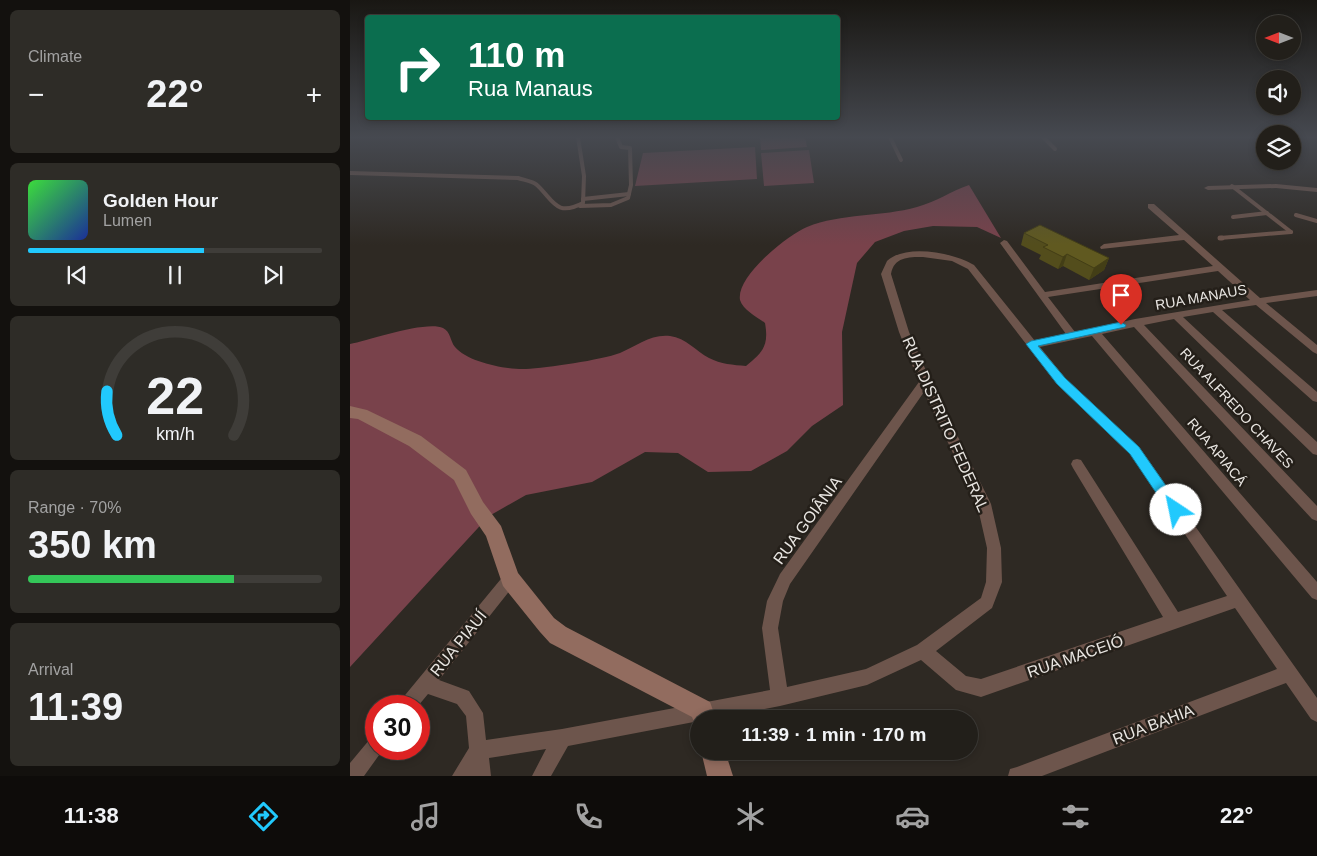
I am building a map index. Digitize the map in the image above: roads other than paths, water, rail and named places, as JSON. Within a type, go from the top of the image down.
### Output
[{"type":"street","points":[[1208,188],[1276,186],[1317,190]]},
{"type":"street","points":[[1152,206],[1219,268],[1317,350]]},
{"type":"street","points":[[1104,247],[1185,237]]},
{"type":"street","points":[[1004,243],[1072,336]]},
{"type":"street","name":"RUA DISTRITO FEDERAL","points":[[723,710],[867,677],[923,651],[987,603],[994,582],[994,548],[984,504],[925,382],[904,332],[886,274],[888,264],[895,258],[944,255],[964,261],[971,267],[1061,381],[1135,451],[1236,600],[1317,713]]},
{"type":"street","points":[[1043,295],[1219,268]]},
{"type":"street","name":"RUA MANAUS","points":[[1031,344],[1135,322],[1257,301],[1317,293]]},
{"type":"street","points":[[1214,308],[1317,398]]},
{"type":"street","points":[[1175,315],[1317,450]]},
{"type":"street","name":"RUA ALFREDO CHAVES","points":[[1135,322],[1317,515]]},
{"type":"street","name":"RUA APIACÁ","points":[[1094,331],[1317,593]]},
{"type":"street","name":"RUA GOIÂNIA","points":[[780,696],[770,628],[775,601],[785,579],[850,491],[925,382]]},
{"type":"street","points":[[350,412],[361,414],[415,441],[460,475],[477,508],[494,532],[510,579],[547,625],[558,635],[694,710]]},
{"type":"street","points":[[1077,464],[1175,622]]},
{"type":"street","name":"RUA PIAUÍ","points":[[416,695],[510,579]]},
{"type":"street","name":"RUA MACEIÓ","points":[[923,651],[962,684],[981,688],[1236,600]]},
{"type":"street","name":"RUA BAHIA","points":[[1017,776],[1289,673]]},
{"type":"street","points":[[425,684],[463,696],[474,713],[482,776]]},
{"type":"street","name":"RUA DISTRITO FEDERAL","points":[[479,750],[690,717]]},
{"type":"street","points":[[541,776],[562,738]]},
{"type":"street","points":[[461,776],[479,750]]},
{"type":"street","points":[[352,776],[365,759]]},
{"type":"street","points":[[716,760],[720,776]]},
{"type":"lane","points":[[357,173],[518,178],[536,183],[551,205],[564,209],[619,203],[628,198],[629,173]]},
{"type":"lane","points":[[579,206],[583,203],[584,173]]},
{"type":"lane","points":[[1220,238],[1291,232],[1231,186]]},
{"type":"lane","points":[[583,199],[629,194]]},
{"type":"lane","points":[[1233,217],[1267,213]]},
{"type":"lane","points":[[1296,215],[1317,221]]}]
